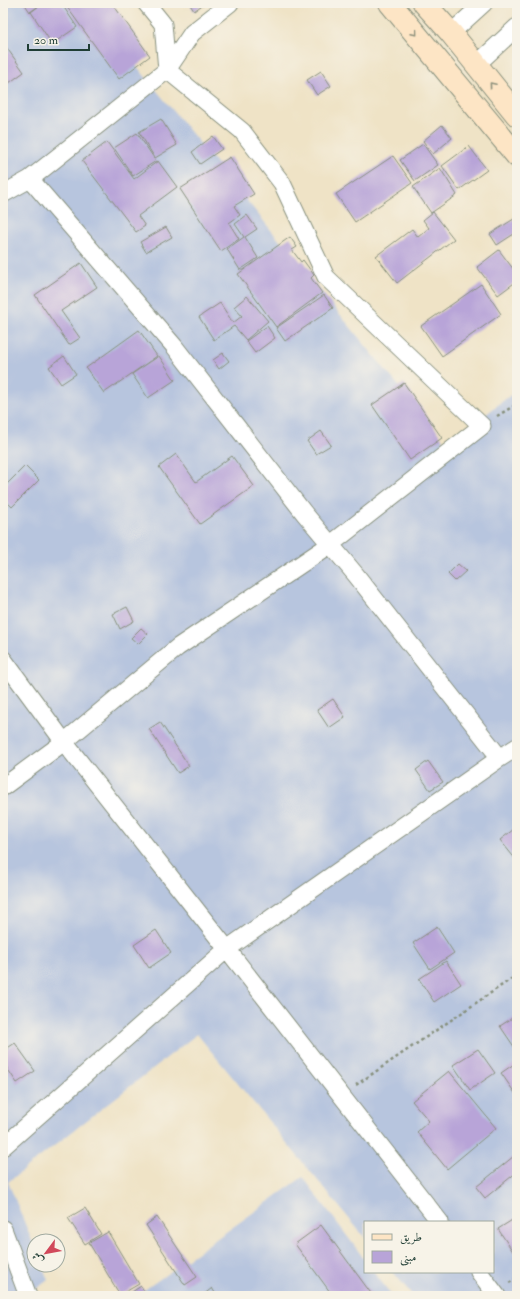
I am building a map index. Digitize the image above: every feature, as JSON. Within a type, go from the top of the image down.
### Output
[{"type":"street","points":[[3,787],[64,742],[178,647],[331,544],[482,426],[326,277],[282,183],[242,131],[167,70],[163,24],[146,3]]},
{"type":"street","points":[[3,194],[30,179],[167,70],[192,34],[230,3]]},
{"type":"street","points":[[390,3],[517,156]]},
{"type":"street","points":[[424,3],[517,115],[498,133]]},
{"type":"street","points":[[451,34],[484,3]]},
{"type":"street","points":[[476,66],[517,26]]},
{"type":"street","points":[[30,179],[174,346],[304,513],[361,581],[500,758]]},
{"type":"street","points":[[3,659],[64,742],[228,949],[439,1221]]},
{"type":"street","points":[[3,1147],[228,949],[517,747]]},
{"type":"street","points":[[3,1229],[28,1296]]},
{"type":"street","points":[[480,1273],[497,1296]]},
{"type":"path","points":[[482,426],[517,404]]},
{"type":"path","points":[[341,1095],[517,975]]},
{"type":"shaded area","points":[[3,3],[85,3],[447,445],[517,390],[517,1296],[413,1296],[394,1273],[494,1273],[494,1221],[364,1221],[364,1237],[197,1034],[8,1182],[29,1233],[26,1233],[26,1273],[45,1273],[48,1280],[27,1296],[3,1296]]},
{"type":"shaded area","points":[[303,1177],[364,1259],[364,1273],[375,1273],[392,1296],[136,1296]]},
{"type":"building","points":[[24,3],[43,3],[30,12]]},
{"type":"building","points":[[43,3],[61,3],[77,27],[52,44],[31,12]]},
{"type":"building","points":[[64,3],[112,3],[150,56],[119,79]]},
{"type":"building","points":[[189,3],[205,3],[194,11]]},
{"type":"building","points":[[4,44],[24,72],[9,83],[3,75]]},
{"type":"building","points":[[321,71],[331,86],[317,95],[307,80]]},
{"type":"building","points":[[161,119],[177,145],[155,158],[139,132]]},
{"type":"building","points":[[442,125],[452,138],[433,154],[423,141]]},
{"type":"building","points":[[137,133],[156,161],[133,176],[114,148]]},
{"type":"building","points":[[213,136],[222,149],[200,164],[192,152]]},
{"type":"building","points":[[107,142],[134,179],[158,161],[177,187],[138,216],[145,226],[136,232],[82,161]]},
{"type":"building","points":[[423,144],[438,165],[415,181],[400,160]]},
{"type":"building","points":[[469,146],[487,170],[459,190],[442,166]]},
{"type":"building","points":[[393,156],[412,183],[355,222],[336,194]]},
{"type":"building","points":[[230,157],[254,194],[234,206],[240,215],[229,223],[239,239],[221,251],[180,189]]},
{"type":"building","points":[[440,168],[457,195],[431,213],[413,187]]},
{"type":"building","points":[[433,212],[454,239],[397,283],[376,256],[412,229],[418,237],[429,228],[423,220]]},
{"type":"building","points":[[247,215],[257,229],[245,237],[258,258],[240,270],[227,249],[244,237],[235,224]]},
{"type":"building","points":[[517,217],[517,232],[497,245],[490,234]]},
{"type":"building","points":[[166,227],[172,237],[146,252],[140,242]]},
{"type":"building","points":[[290,237],[297,247],[292,250],[301,262],[303,260],[314,275],[311,278],[322,293],[276,327],[238,274]]},
{"type":"building","points":[[499,250],[517,274],[517,281],[498,295],[477,267]]},
{"type":"building","points":[[81,263],[97,287],[61,311],[80,338],[69,345],[35,295]]},
{"type":"building","points":[[481,284],[501,314],[442,356],[421,326]]},
{"type":"building","points":[[324,295],[333,308],[285,341],[276,328]]},
{"type":"building","points":[[247,296],[268,321],[246,340],[234,326],[214,340],[199,317],[220,303],[233,323],[242,316],[234,307]]},
{"type":"building","points":[[267,326],[275,338],[255,353],[246,341]]},
{"type":"building","points":[[139,330],[157,356],[104,393],[86,368]]},
{"type":"building","points":[[223,353],[229,361],[219,369],[213,360]]},
{"type":"building","points":[[64,356],[76,374],[61,384],[49,367]]},
{"type":"building","points":[[159,356],[175,380],[148,398],[132,374]]},
{"type":"building","points":[[404,383],[442,438],[410,460],[372,405]]},
{"type":"building","points":[[321,431],[331,445],[316,454],[307,441]]},
{"type":"building","points":[[176,454],[196,482],[232,456],[254,486],[200,524],[159,467]]},
{"type":"building","points":[[25,466],[39,480],[12,507],[3,498],[3,488]]},
{"type":"building","points":[[458,564],[466,571],[455,581],[448,574]]},
{"type":"building","points":[[127,607],[134,621],[120,629],[113,614]]},
{"type":"building","points":[[141,628],[148,634],[138,644],[131,638]]},
{"type":"building","points":[[333,699],[345,717],[329,728],[317,710]]},
{"type":"building","points":[[160,722],[189,766],[178,773],[149,729]]},
{"type":"building","points":[[428,761],[443,782],[430,790],[416,770]]},
{"type":"building","points":[[514,829],[517,833],[517,861],[500,840]]},
{"type":"building","points":[[437,927],[454,953],[430,969],[413,943]]},
{"type":"building","points":[[156,930],[171,953],[149,968],[134,945]]},
{"type":"building","points":[[446,961],[461,984],[434,1002],[419,979]]},
{"type":"building","points":[[517,1015],[517,1051],[500,1026]]},
{"type":"building","points":[[15,1043],[35,1071],[17,1083],[3,1062],[3,1051]]},
{"type":"building","points":[[478,1049],[495,1073],[470,1090],[453,1065]]},
{"type":"building","points":[[517,1062],[517,1096],[501,1073]]},
{"type":"building","points":[[449,1071],[496,1128],[447,1169],[417,1132],[429,1121],[412,1101]]},
{"type":"building","points":[[514,1156],[517,1160],[517,1172],[485,1198],[476,1187]]},
{"type":"building","points":[[85,1208],[101,1234],[85,1244],[68,1218]]},
{"type":"building","points":[[157,1217],[197,1277],[185,1285],[146,1225]]},
{"type":"building","points":[[517,1217],[517,1251],[514,1253],[498,1229]]},
{"type":"building","points":[[321,1225],[373,1296],[333,1296],[295,1244]]},
{"type":"building","points":[[108,1232],[139,1284],[120,1295],[89,1243]]},
{"type":"building","points":[[141,1286],[147,1296],[126,1296]]},
{"type":"building","points":[[212,1288],[217,1296],[202,1296]]}]
